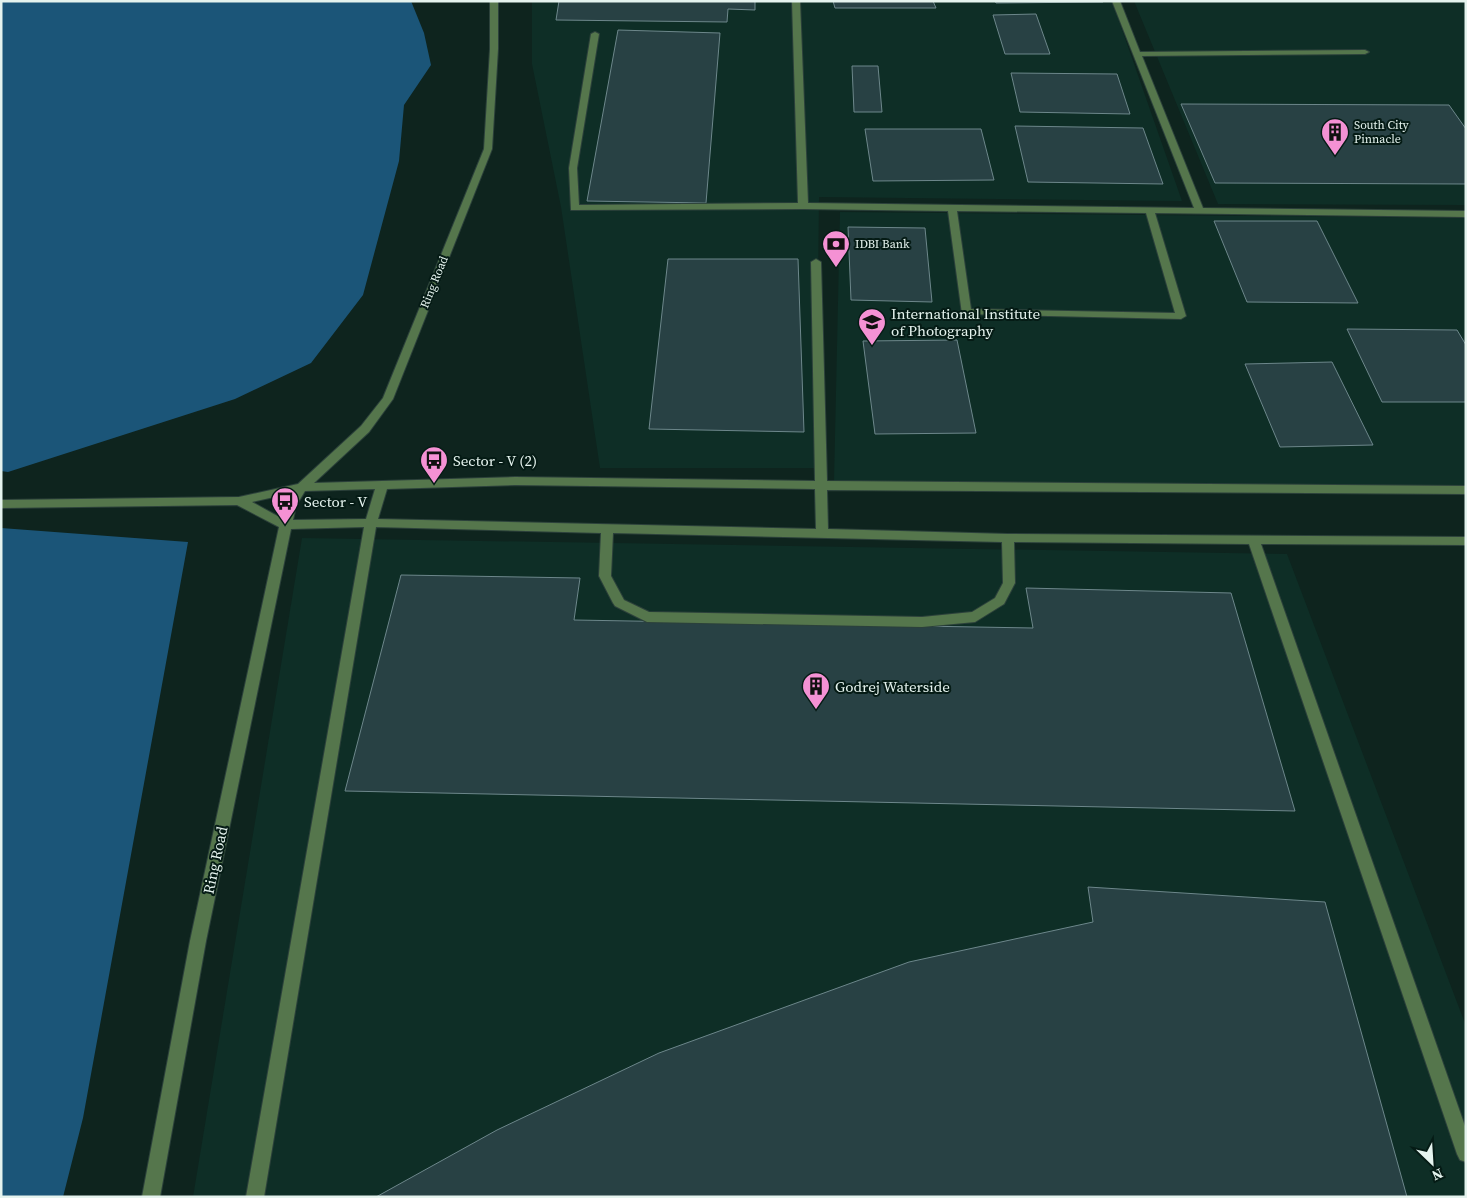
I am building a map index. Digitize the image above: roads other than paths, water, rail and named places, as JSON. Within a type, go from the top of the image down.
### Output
[{"type":"street","name":"Ring Road","points":[[152,1197],[198,940],[290,505],[302,487],[365,429],[388,398],[488,149],[494,49],[494,1]]},
{"type":"street","points":[[796,1],[802,206]]},
{"type":"street","points":[[1116,1],[1200,211]]},
{"type":"street","points":[[595,34],[573,168],[574,208],[802,206],[1466,214]]},
{"type":"street","points":[[1137,54],[1365,52]]},
{"type":"street","points":[[952,208],[966,312],[1181,316],[1150,211]]},
{"type":"street","points":[[816,262],[822,533]]},
{"type":"street","points":[[1,504],[239,502],[302,487],[515,481],[821,486],[1466,490]]},
{"type":"street","points":[[255,1197],[371,523],[382,485]]},
{"type":"street","points":[[239,502],[285,525],[371,523],[1008,538],[1466,541]]},
{"type":"street","points":[[607,528],[605,576],[619,603],[646,617],[922,622],[975,617],[1000,601],[1009,582],[1008,538]]},
{"type":"street","points":[[1254,540],[1466,1154]]},
{"type":"water","points":[[1,1],[411,1],[424,33],[431,65],[404,105],[399,161],[363,295],[311,363],[235,399],[8,472],[1,471]]},
{"type":"water","points":[[1,528],[188,542],[83,1118],[63,1197],[1,1197]]},
{"type":"place","name":"South City Pinnacle","points":[[1335,156]]},
{"type":"place","name":"IDBI Bank","points":[[836,268]]},
{"type":"place","name":"International Institute of Photography","points":[[872,346]]},
{"type":"place","name":"Sector - V (2)","points":[[434,484]]},
{"type":"place","name":"Sector - V","points":[[285,525]]},
{"type":"place","name":"Godrej Waterside","points":[[816,710]]}]
